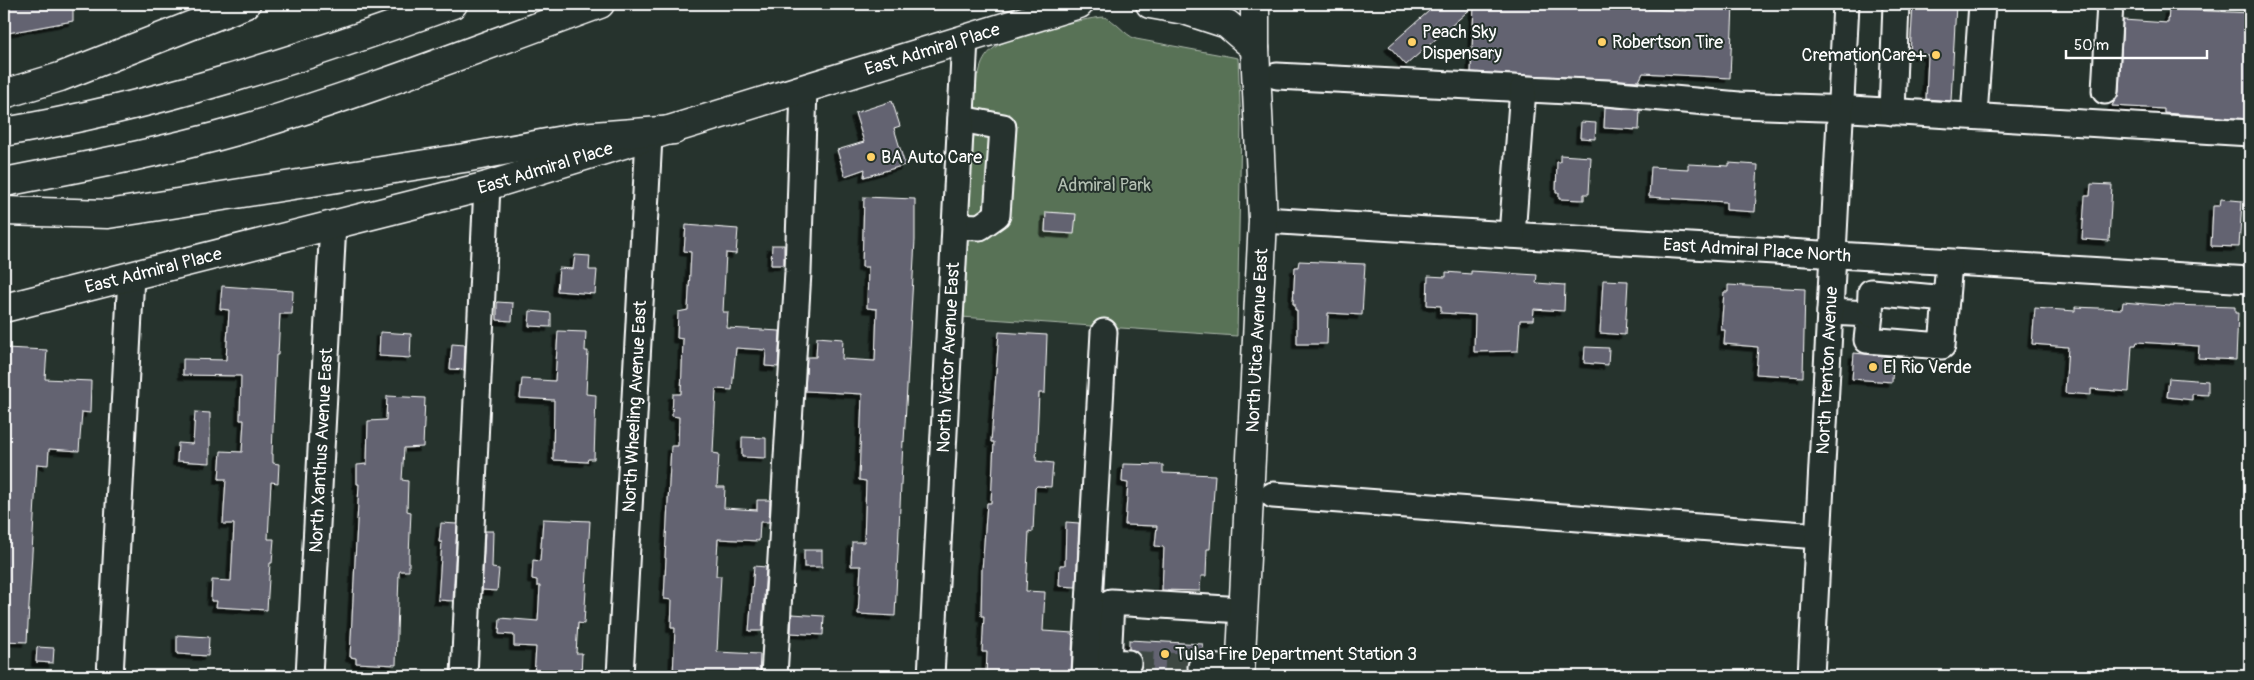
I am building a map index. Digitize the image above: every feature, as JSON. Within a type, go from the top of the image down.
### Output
[{"type":"main road","points":[[4,94],[60,77],[246,4]]},
{"type":"main road","points":[[4,132],[136,104],[250,74],[453,4]]},
{"type":"main road","points":[[4,182],[140,154],[240,130],[368,88],[600,4]]},
{"type":"main road","name":"East Admiral Place","points":[[4,308],[487,186],[1079,4]]},
{"type":"main road","points":[[1150,4],[1184,10],[1227,24],[1255,48]]},
{"type":"main road","name":"North Utica Avenue East","points":[[1240,672],[1263,220],[1255,48],[1255,4]]},
{"type":"main road","points":[[4,211],[108,214],[464,158],[580,137],[661,134]]},
{"type":"street","name":"North Trenton Avenue","points":[[1811,676],[1846,4]]},
{"type":"street","points":[[1892,112],[1896,4]]},
{"type":"street","points":[[1975,101],[1982,4]]},
{"type":"street","points":[[2105,91],[2110,4]]},
{"type":"street","name":"North Victor Avenue East","points":[[931,676],[965,39]]},
{"type":"street","points":[[1277,76],[1607,93],[1739,105],[2250,133]]},
{"type":"street","points":[[774,676],[798,282],[804,89]]},
{"type":"street","points":[[1512,235],[1523,89]]},
{"type":"street","points":[[955,226],[980,227],[997,215],[1003,127],[961,120]]},
{"type":"street","name":"North Wheeling Avenue East","points":[[620,676],[661,134]]},
{"type":"street","points":[[464,676],[487,186]]},
{"type":"street","name":"East Admiral Place North","points":[[1263,220],[2250,280]]},
{"type":"street","name":"North Xanthus Avenue East","points":[[308,676],[332,224]]},
{"type":"street","points":[[1946,299],[1871,292],[1868,340],[1942,346],[1946,299],[1949,263]]},
{"type":"street","points":[[110,676],[131,276]]},
{"type":"street","points":[[1830,312],[1870,314]]},
{"type":"street","points":[[1085,676],[1104,332]]},
{"type":"street","points":[[1273,495],[1818,536]]},
{"type":"street","points":[[1118,663],[1112,602],[1243,610]]},
{"type":"street","points":[[1201,667],[1240,672]]},
{"type":"green space","name":"Admiral Park","points":[[1104,17],[1113,21],[1127,34],[1136,39],[1238,58],[1241,125],[1237,336],[961,317],[974,74],[979,74],[986,56],[1002,43],[1047,28]]},
{"type":"building","points":[[10,4],[73,4],[73,21],[8,33]]},
{"type":"building","name":"Robertson Tire","points":[[1437,4],[1648,4],[1648,9],[1687,11],[1688,4],[1733,4],[1730,78],[1643,73],[1639,81],[1471,72],[1474,6],[1406,65],[1389,46]]},
{"type":"building","name":"CremationCare+","points":[[1913,4],[1956,4],[1951,101],[1926,99],[1928,55],[1910,54]]},
{"type":"building","points":[[2169,9],[2250,13],[2250,119],[2164,113],[2164,109],[2112,106],[2119,92],[2123,20],[2168,23]]},
{"type":"building","points":[[892,101],[900,126],[894,128],[905,165],[864,177],[865,169],[845,176],[837,150],[864,142],[855,113]]},
{"type":"building","points":[[1605,107],[1640,110],[1639,130],[1604,128]]},
{"type":"building","points":[[1581,122],[1596,123],[1595,139],[1580,138]]},
{"type":"building","points":[[1560,155],[1591,157],[1589,194],[1584,194],[1584,200],[1559,199],[1559,193],[1556,193],[1557,162],[1560,162]]},
{"type":"building","points":[[1729,163],[1758,165],[1755,212],[1726,210],[1726,202],[1649,197],[1651,167],[1688,169],[1688,164],[1729,166]]},
{"type":"building","points":[[2091,184],[2112,185],[2109,241],[2082,239],[2085,196],[2090,196]]},
{"type":"building","points":[[864,197],[915,199],[915,240],[895,616],[858,614],[861,566],[851,566],[852,542],[864,542],[866,481],[859,480],[862,394],[805,391],[807,357],[816,357],[817,337],[843,339],[842,359],[875,361],[877,309],[867,308],[868,267],[862,267]]},
{"type":"building","points":[[2221,199],[2242,201],[2239,247],[2211,246],[2213,206],[2220,206]]},
{"type":"building","points":[[1046,212],[1076,214],[1074,234],[1045,232]]},
{"type":"building","points":[[686,225],[738,229],[736,254],[726,253],[723,312],[728,312],[727,328],[780,331],[778,367],[765,366],[766,350],[736,348],[732,390],[716,389],[713,453],[719,454],[717,487],[725,487],[724,508],[757,510],[757,500],[770,500],[769,522],[760,522],[759,541],[718,539],[716,576],[721,576],[717,652],[760,654],[759,676],[717,674],[717,676],[673,676],[675,628],[671,628],[672,600],[664,599],[665,558],[671,446],[678,446],[679,417],[672,416],[673,394],[681,394],[683,339],[677,338],[678,312],[688,310],[691,252],[684,251]]},
{"type":"building","points":[[772,245],[784,245],[784,265],[771,265]]},
{"type":"building","points":[[575,255],[590,256],[589,270],[597,270],[595,294],[557,291],[559,268],[573,269]]},
{"type":"building","points":[[1299,261],[1365,264],[1362,315],[1328,313],[1327,344],[1297,344],[1297,310],[1295,310],[1295,304],[1293,304],[1295,267],[1298,267]]},
{"type":"building","points":[[1471,271],[1537,275],[1536,283],[1565,285],[1564,311],[1534,309],[1533,320],[1520,320],[1518,351],[1474,352],[1475,315],[1441,313],[1441,306],[1427,305],[1428,276],[1446,277],[1446,272],[1471,274]]},
{"type":"building","points":[[1603,280],[1628,281],[1625,335],[1600,333]]},
{"type":"building","points":[[1728,285],[1805,289],[1803,377],[1756,374],[1758,347],[1724,344],[1725,330],[1721,330],[1724,292],[1728,292]]},
{"type":"building","points":[[222,286],[293,291],[292,314],[280,314],[278,355],[276,355],[272,454],[273,463],[279,464],[278,483],[271,482],[268,539],[274,539],[272,563],[270,563],[267,610],[216,607],[217,601],[211,601],[212,580],[231,581],[234,524],[223,524],[226,479],[219,479],[221,451],[242,452],[244,420],[240,420],[241,376],[183,375],[183,359],[226,360],[229,310],[220,309]]},
{"type":"building","points":[[497,302],[513,303],[512,321],[497,320]]},
{"type":"building","points":[[2123,302],[2170,306],[2235,307],[2235,313],[2238,313],[2236,360],[2198,358],[2199,346],[2137,342],[2136,345],[2132,345],[2129,392],[2091,389],[2091,395],[2065,393],[2068,347],[2032,344],[2035,308],[2075,311],[2075,307],[2122,309]]},
{"type":"building","points":[[530,311],[551,313],[551,327],[529,326]]},
{"type":"building","points":[[558,331],[586,332],[585,351],[588,351],[586,394],[596,395],[594,459],[588,459],[587,462],[553,460],[554,400],[520,398],[522,379],[555,381]]},
{"type":"building","points":[[380,332],[411,334],[410,358],[379,356]]},
{"type":"building","points":[[999,332],[1047,335],[1045,393],[1039,393],[1036,461],[1053,463],[1051,487],[1037,486],[1035,488],[1033,532],[1029,531],[1026,591],[1045,592],[1043,631],[1073,633],[1071,672],[1065,672],[1065,676],[986,676],[987,652],[982,652],[984,616],[981,616],[982,570],[987,503],[991,503],[994,442],[991,442]]},
{"type":"building","points":[[452,344],[465,345],[464,370],[450,369]]},
{"type":"building","points":[[1585,347],[1609,348],[1608,365],[1584,363]]},
{"type":"building","points":[[5,348],[47,350],[45,379],[91,381],[90,413],[82,412],[79,451],[49,449],[48,465],[37,464],[27,642],[4,641]]},
{"type":"building","name":"El Rio Verde","points":[[1854,353],[1893,357],[1892,382],[1852,379]]},
{"type":"building","points":[[2169,378],[2208,381],[2208,395],[2192,394],[2192,400],[2167,397]]},
{"type":"building","points":[[387,396],[425,398],[423,447],[404,448],[402,480],[408,481],[407,511],[411,512],[409,571],[400,571],[399,573],[396,665],[356,663],[356,658],[350,657],[359,484],[357,484],[357,465],[367,464],[368,421],[386,420]]},
{"type":"building","points":[[195,412],[210,413],[210,463],[177,461],[178,443],[193,444]]},
{"type":"building","points":[[742,437],[766,438],[766,458],[742,457]]},
{"type":"building","points":[[1123,464],[1163,465],[1163,473],[1215,475],[1210,549],[1207,549],[1206,576],[1201,576],[1200,591],[1162,590],[1164,547],[1155,546],[1157,526],[1125,525],[1128,483],[1122,482]]},
{"type":"building","points":[[543,519],[590,521],[584,624],[578,623],[576,653],[582,653],[581,676],[534,675],[536,647],[514,646],[514,635],[499,634],[500,618],[538,621],[540,586],[537,586],[537,580],[532,579],[533,560],[540,561]]},
{"type":"building","points":[[1066,522],[1079,523],[1076,587],[1059,586],[1060,565],[1065,565]]},
{"type":"building","points":[[441,523],[457,524],[453,601],[438,600],[442,542],[439,542]]},
{"type":"building","points":[[485,531],[493,531],[492,568],[499,569],[497,591],[482,590]]},
{"type":"building","points":[[804,550],[822,550],[822,567],[804,567]]},
{"type":"building","points":[[754,566],[766,567],[762,631],[749,631]]},
{"type":"building","points":[[792,614],[824,616],[823,635],[791,633]]},
{"type":"building","points":[[177,635],[209,637],[208,656],[177,654]]},
{"type":"building","name":"Tulsa Fire Department Station 3","points":[[1129,640],[1203,644],[1202,653],[1194,654],[1189,660],[1187,667],[1191,676],[1133,676],[1140,671],[1142,663],[1141,657],[1136,651],[1129,649]]},
{"type":"building","points":[[37,647],[54,648],[53,663],[36,662]]},
{"type":"tunnel","points":[[1128,663],[1201,667]]},
{"type":"place","name":"Peach Sky Dispensary","points":[[1412,42]]},
{"type":"place","name":"Robertson Tire","points":[[1602,42]]},
{"type":"place","name":"CremationCare+","points":[[1936,55]]},
{"type":"place","name":"BA Auto Care","points":[[871,157]]},
{"type":"place","name":"El Rio Verde","points":[[1873,367]]},
{"type":"place","name":"Tulsa Fire Department Station 3","points":[[1165,654]]}]
